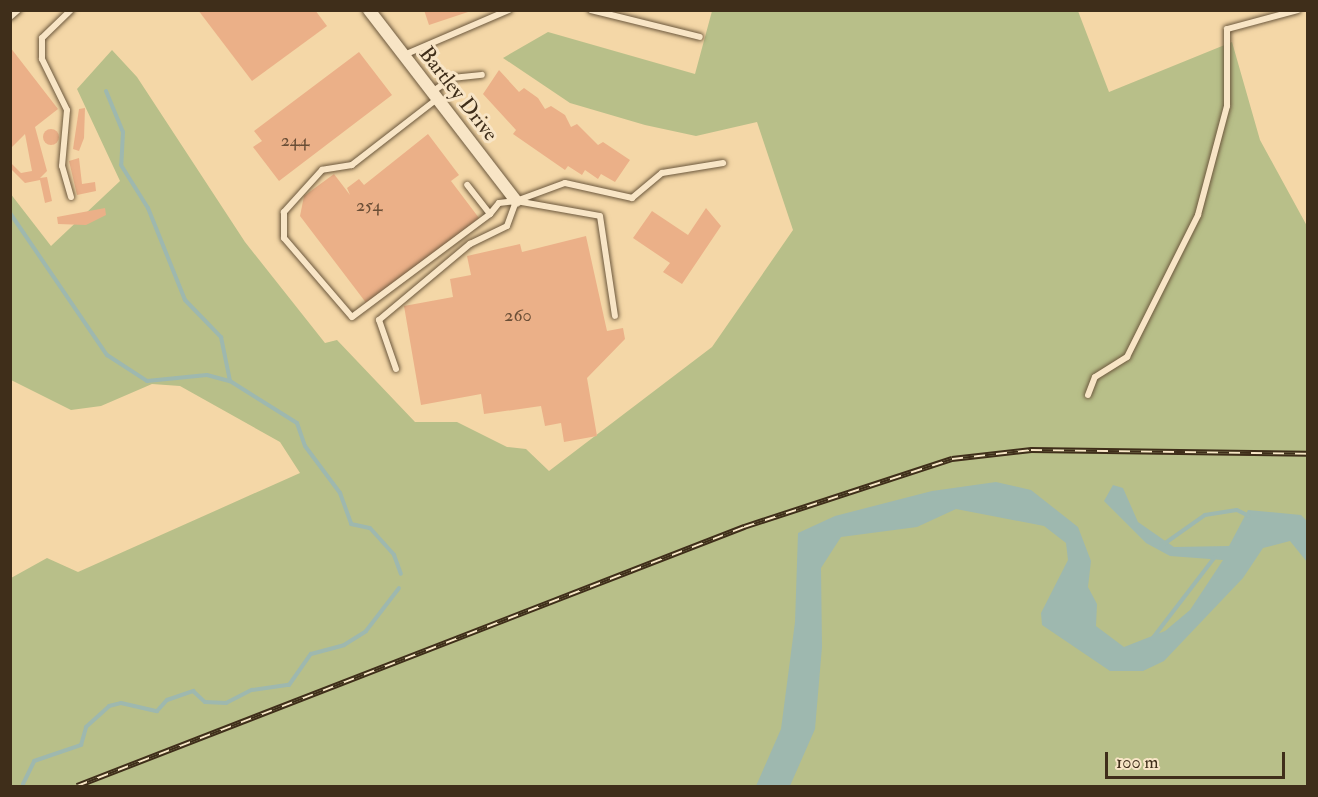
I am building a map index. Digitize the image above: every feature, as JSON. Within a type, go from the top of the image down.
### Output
[{"type":"street","name":"Bartley Drive","points":[[369,10],[516,201]]},
{"type":"lane","points":[[10,16],[18,10]]},
{"type":"lane","points":[[71,10],[42,38],[42,59],[67,110],[62,166],[71,197]]},
{"type":"lane","points":[[403,56],[509,10]]},
{"type":"lane","points":[[591,10],[700,38]]},
{"type":"lane","points":[[1088,395],[1095,377],[1127,357],[1198,215],[1227,106],[1227,29],[1298,10]]},
{"type":"lane","points":[[482,75],[452,78],[352,165],[322,170],[284,212],[284,238],[352,317],[490,214],[499,203],[516,201],[565,183],[632,198],[662,173],[723,163]]},
{"type":"lane","points":[[467,185],[490,214]]},
{"type":"lane","points":[[516,201],[600,216],[615,316]]},
{"type":"lane","points":[[396,369],[379,320],[471,244],[507,226],[516,201]]},
{"type":"green space","points":[[712,11],[1078,11],[1109,92],[1232,42],[1260,140],[1307,226],[1307,786],[11,786],[11,578],[47,558],[78,572],[300,473],[280,442],[180,386],[152,384],[101,406],[71,410],[11,380],[10,193],[51,246],[120,181],[77,89],[112,50],[137,77],[245,242],[325,343],[337,340],[415,422],[457,422],[507,447],[526,449],[549,471],[712,347],[793,230],[757,122],[696,136],[645,125],[570,103],[503,58],[548,32],[695,74]]},
{"type":"water","points":[[996,482],[1031,490],[1078,527],[1091,561],[1088,587],[1097,604],[1096,626],[1124,647],[1165,631],[1190,610],[1223,560],[1170,556],[1146,543],[1104,501],[1113,485],[1123,488],[1138,522],[1174,547],[1229,546],[1248,510],[1301,515],[1307,521],[1307,562],[1290,541],[1263,548],[1243,578],[1164,661],[1143,671],[1110,671],[1042,625],[1041,613],[1068,560],[1066,543],[1044,526],[956,509],[917,527],[841,537],[821,568],[822,647],[815,729],[790,786],[756,786],[781,729],[795,622],[798,533],[835,516],[932,491]]},
{"type":"building","points":[[198,10],[315,10],[327,26],[252,81]]},
{"type":"building","points":[[424,10],[471,10],[471,11],[429,25]]},
{"type":"building","points":[[10,47],[58,109],[35,127],[47,171],[40,178],[47,177],[52,201],[45,203],[40,180],[25,183],[10,168],[10,162],[21,173],[32,171],[25,134],[10,149]]},
{"type":"building","points":[[359,52],[392,95],[279,181],[253,147],[262,141],[254,131]]},
{"type":"building","points":[[499,70],[519,92],[524,88],[538,98],[545,109],[551,106],[565,115],[571,127],[577,124],[598,145],[603,142],[630,160],[615,182],[601,174],[598,179],[585,170],[582,175],[568,166],[565,170],[513,134],[516,130],[483,94]]},
{"type":"building","points":[[85,108],[84,138],[79,151],[73,149],[79,109]]},
{"type":"building","points":[[51,129],[59,137],[51,145],[43,137]]},
{"type":"building","points":[[428,134],[459,175],[451,181],[479,218],[367,304],[300,216],[304,196],[334,174],[350,195],[347,188],[359,179],[364,185]]},
{"type":"building","points":[[79,158],[82,184],[95,182],[96,191],[77,195],[69,161]]},
{"type":"building","points":[[105,208],[106,215],[86,225],[58,224],[57,217]]},
{"type":"building","points":[[706,208],[721,226],[682,284],[663,272],[670,263],[633,238],[652,211],[688,235]]},
{"type":"building","points":[[586,236],[607,331],[623,328],[625,339],[587,378],[597,436],[564,442],[561,423],[545,426],[541,406],[484,414],[481,394],[421,405],[404,306],[453,297],[450,279],[471,275],[467,256],[520,244],[522,252]]},
{"type":"waterway","points":[[106,91],[123,132],[121,165],[148,208],[185,300],[221,337],[230,381],[297,423],[305,446],[340,493],[351,524],[370,528],[394,555],[401,574]]},
{"type":"waterway","points":[[10,213],[107,355],[147,381],[207,375],[230,381]]},
{"type":"waterway","points":[[1161,546],[1205,515],[1237,510],[1249,516]]},
{"type":"waterway","points":[[1152,639],[1215,557]]},
{"type":"waterway","points":[[23,784],[34,761],[81,745],[86,727],[109,706],[121,703],[157,711],[167,700],[193,691],[205,702],[226,703],[252,690],[289,685],[311,654],[344,645],[366,631],[399,588]]},
{"type":"railway","points":[[77,786],[744,527],[952,459],[1031,450],[1308,454]]}]
